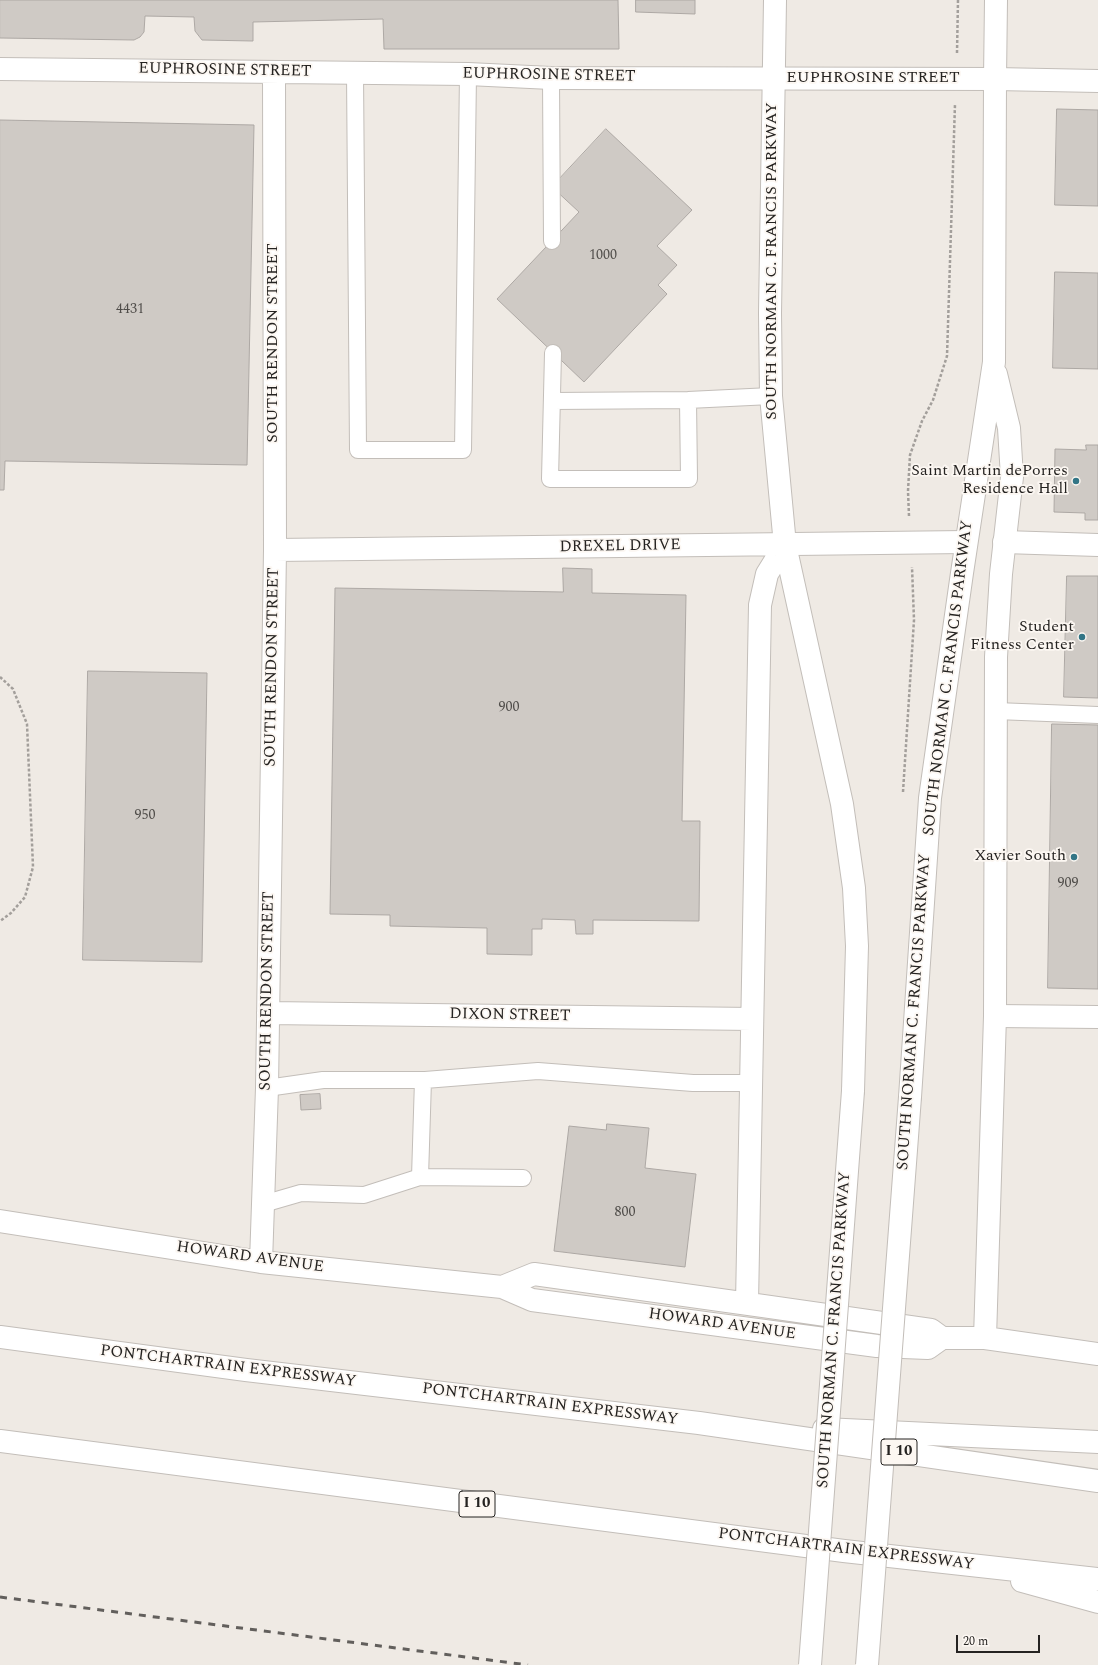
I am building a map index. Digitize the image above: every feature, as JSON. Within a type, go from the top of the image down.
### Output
[{"type":"main road","name":"SOUTH NORMAN C. FRANCIS PARKWAY","points":[[775,0],[773,79],[771,396],[785,545],[842,804],[854,888],[857,946],[853,1091],[810,1665]]},
{"type":"main road","name":"SOUTH NORMAN C. FRANCIS PARKWAY","points":[[867,1665],[910,1097],[930,798],[966,542],[994,362],[996,0]]},
{"type":"main road","name":"EUPHROSINE STREET","points":[[0,69],[355,72],[468,74],[551,78],[995,79],[1098,81]]},
{"type":"main road","name":"SOUTH RENDON STREET","points":[[262,1262],[267,1088],[275,550],[274,72]]},
{"type":"main road","name":"SOUTH NORMAN C. FRANCIS PARKWAY","points":[[985,1338],[995,1016],[996,658],[1004,542],[1011,470],[1009,428],[994,362]]},
{"type":"main road","name":"DREXEL DRIVE","points":[[275,550],[966,542]]},
{"type":"main road","points":[[1004,542],[1098,545]]},
{"type":"main road","points":[[747,1303],[760,605],[767,574],[785,545]]},
{"type":"main road","name":"DIXON STREET","points":[[268,1013],[752,1019]]},
{"type":"main road","points":[[995,1016],[1098,1017]]},
{"type":"main road","name":"HOWARD AVENUE","points":[[0,1222],[262,1262],[502,1287],[532,1300],[878,1346],[928,1348],[942,1338],[985,1338],[1098,1354]]},
{"type":"main road","name":"HOWARD AVENUE","points":[[502,1287],[534,1274],[931,1330],[942,1338]]},
{"type":"main road","name":"PONTCHARTRAIN EXPRESSWAY","points":[[0,1337],[246,1370],[699,1423],[1098,1481]]},
{"type":"main road","points":[[699,1423],[1098,1442]]},
{"type":"main road","name":"PONTCHARTRAIN EXPRESSWAY","points":[[0,1441],[844,1552],[1098,1579]]},
{"type":"main road","points":[[955,1563],[1098,1602]]},
{"type":"lane","points":[[355,72],[358,450],[463,450],[468,74]]},
{"type":"lane","points":[[551,78],[552,241]]},
{"type":"lane","points":[[553,353],[550,479],[689,479],[688,400]]},
{"type":"lane","points":[[552,401],[688,400],[771,396]]},
{"type":"lane","points":[[996,711],[1098,716]]},
{"type":"lane","points":[[267,1088],[323,1080],[423,1080],[538,1072],[693,1083],[751,1083]]},
{"type":"lane","points":[[420,1177],[423,1080]]},
{"type":"lane","points":[[263,1204],[301,1193],[364,1195],[420,1177],[523,1178]]},
{"type":"path","points":[[0,677],[13,689],[27,724],[33,867],[24,897],[11,913],[0,921]]},
{"type":"building","points":[[0,0],[618,0],[619,49],[384,49],[383,19],[253,22],[253,41],[202,40],[195,31],[194,17],[145,16],[144,32],[140,37],[134,40],[0,38]]},
{"type":"building","points":[[636,0],[695,0],[695,14],[636,12]]},
{"type":"building","points":[[1057,109],[1098,110],[1098,206],[1055,205]]},
{"type":"building","points":[[0,120],[254,125],[247,465],[5,461],[4,490],[0,490]]},
{"type":"building","points":[[606,129],[692,210],[657,246],[677,265],[658,285],[667,294],[584,382],[497,299],[579,212],[552,187]]},
{"type":"building","points":[[1055,272],[1098,273],[1098,369],[1053,368]]},
{"type":"building","name":"Saint Martin dePorres Residence Hall","points":[[1086,445],[1098,445],[1098,520],[1085,520],[1085,513],[1054,512],[1055,449],[1086,450]]},
{"type":"building","points":[[563,568],[592,569],[592,593],[686,595],[682,821],[700,821],[699,921],[593,920],[593,934],[576,934],[575,920],[542,919],[542,929],[532,929],[532,955],[487,954],[487,928],[390,926],[390,915],[330,914],[335,588],[563,592]]},
{"type":"building","name":"Student Fitness Center","points":[[1067,576],[1098,576],[1098,698],[1064,697]]},
{"type":"building","points":[[88,671],[207,673],[202,962],[83,960]]},
{"type":"building","name":"Xavier South","points":[[1052,724],[1098,725],[1098,989],[1048,988]]},
{"type":"building","points":[[320,1094],[321,1109],[301,1110],[300,1095]]},
{"type":"building","points":[[607,1124],[649,1128],[645,1168],[696,1174],[685,1267],[554,1251],[569,1126],[606,1130]]},
{"type":"railway","points":[[0,1597],[528,1665]]},
{"type":"place","name":"Saint Martin dePorres Residence Hall","points":[[1076,481]]},
{"type":"place","name":"Student Fitness Center","points":[[1082,637]]},
{"type":"place","name":"Xavier South","points":[[1074,857]]}]
